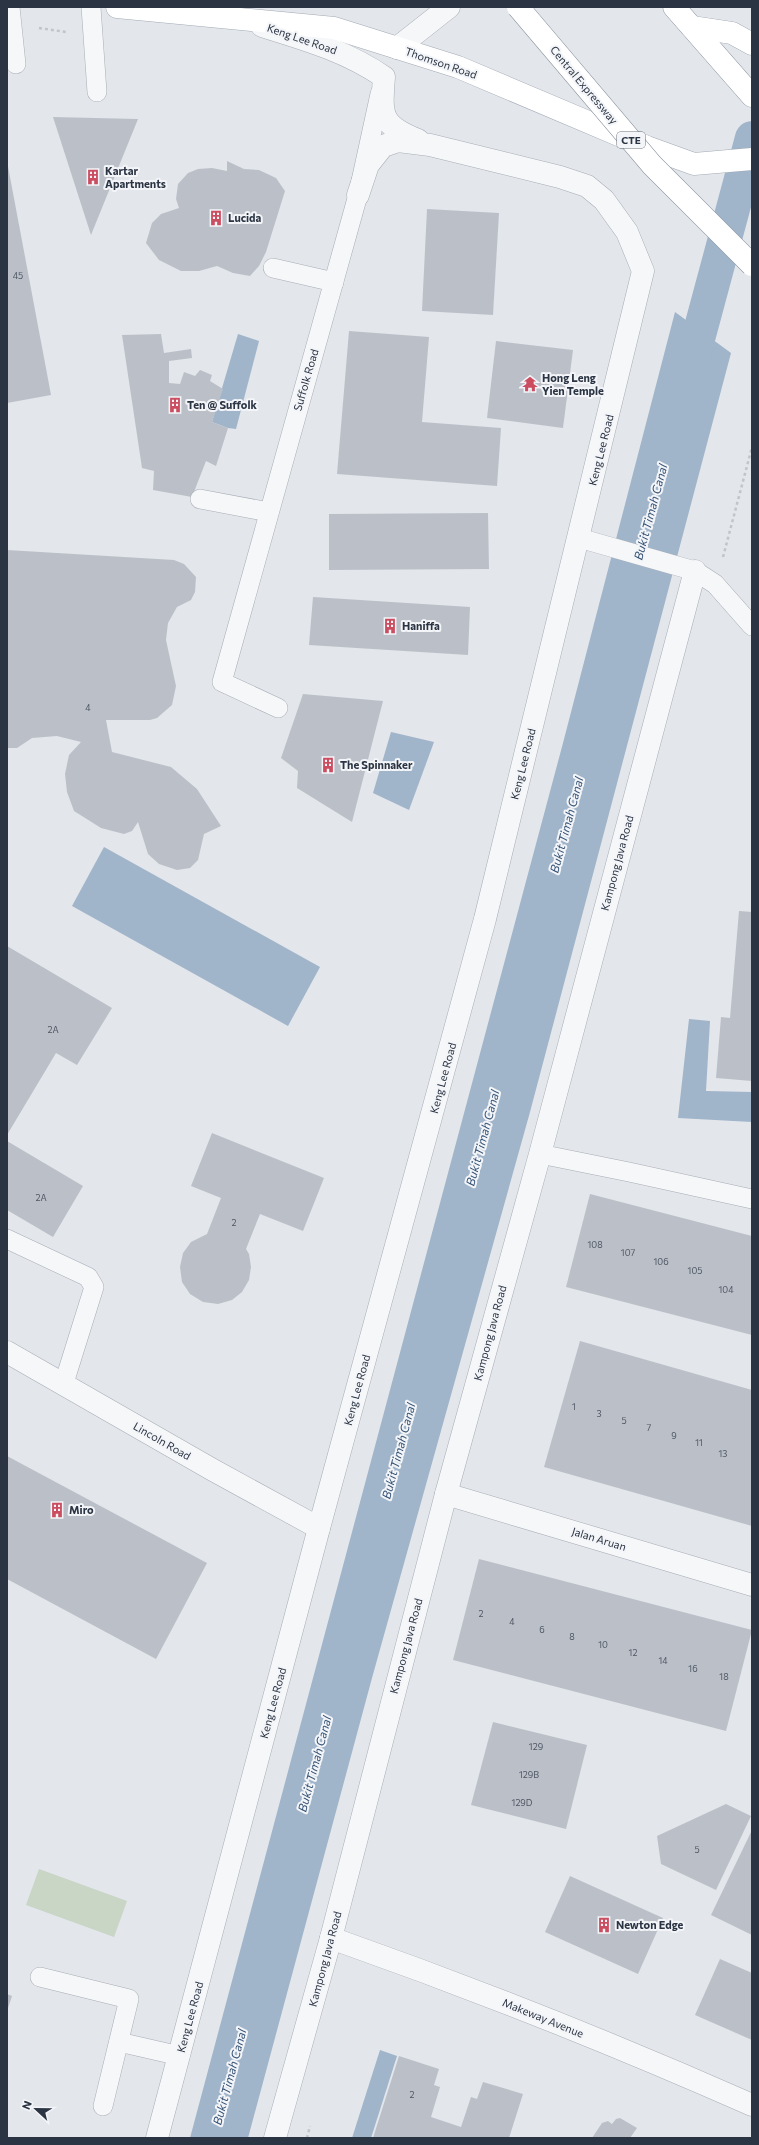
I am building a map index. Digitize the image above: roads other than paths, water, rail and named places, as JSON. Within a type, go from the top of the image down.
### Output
[{"type":"main road","name":"Thomson Road","points":[[117,7],[334,28],[458,67],[647,147],[694,164],[752,159]]},
{"type":"main road","points":[[260,7],[275,22]]},
{"type":"main road","name":"Central Expressway","points":[[518,7],[652,165],[752,265]]},
{"type":"main road","points":[[674,7],[752,96]]},
{"type":"main road","points":[[692,27],[732,33],[752,44]]},
{"type":"street","points":[[398,48],[449,7]]},
{"type":"street","name":"Keng Lee Road","points":[[239,19],[328,46],[369,67],[384,77],[382,98],[387,122],[399,133],[430,145]]},
{"type":"street","name":"Keng Lee Road","points":[[157,2138],[319,1528],[485,919],[580,538],[643,271],[627,232],[604,200],[587,186],[560,177],[430,145],[398,141],[383,146],[368,165],[358,195]]},
{"type":"street","name":"Kampong Java Road","points":[[275,2138],[331,1938],[446,1494],[540,1154],[694,571]]},
{"type":"street","name":"Lincoln Road","points":[[7,1352],[64,1383],[213,1470],[319,1528]]},
{"type":"street","name":"Jalan Aruan","points":[[446,1494],[752,1585]]},
{"type":"street","name":"Makeway Avenue","points":[[331,1938],[401,1963],[606,2042],[752,2105]]},
{"type":"lane","points":[[90,7],[97,92]]},
{"type":"lane","points":[[11,15],[16,64]]},
{"type":"lane","name":"Suffolk Road","points":[[278,708],[222,682],[358,195],[384,77]]},
{"type":"lane","points":[[273,268],[334,282]]},
{"type":"lane","points":[[200,499],[269,512]]},
{"type":"lane","points":[[580,538],[694,571],[715,584],[752,626]]},
{"type":"lane","points":[[540,1154],[752,1200]]},
{"type":"lane","points":[[7,1239],[88,1277],[92,1281],[94,1287],[64,1383]]},
{"type":"lane","points":[[40,1977],[129,1999],[103,2106]]},
{"type":"lane","points":[[119,2042],[180,2056]]},
{"type":"water","points":[[675,312],[731,353],[530,1112],[372,1678],[248,2138],[190,2138],[563,743]]},
{"type":"water","points":[[238,334],[259,341],[236,429],[228,428],[212,422]]},
{"type":"water","points":[[391,732],[434,742],[409,810],[373,793]]},
{"type":"water","points":[[104,847],[320,967],[288,1026],[72,906]]},
{"type":"water","points":[[689,1019],[710,1021],[706,1091],[752,1092],[752,1122],[678,1118]]},
{"type":"water","points":[[380,2050],[397,2056],[371,2138],[352,2138]]},
{"type":"waterway","name":"Bukit Timah Canal","points":[[688,376],[752,138]]},
{"type":"place","name":"Kartar Apartments","points":[[93,177]]},
{"type":"place","name":"Lucida","points":[[216,218]]},
{"type":"place","name":"Hong Leng Yien Temple","points":[[530,384]]},
{"type":"place","name":"Ten @ Suffolk","points":[[175,405]]},
{"type":"place","name":"Haniffa","points":[[390,626]]},
{"type":"place","name":"The Spinnaker","points":[[328,765]]},
{"type":"place","name":"Miro","points":[[57,1510]]},
{"type":"place","name":"Newton Edge","points":[[604,1925]]}]
